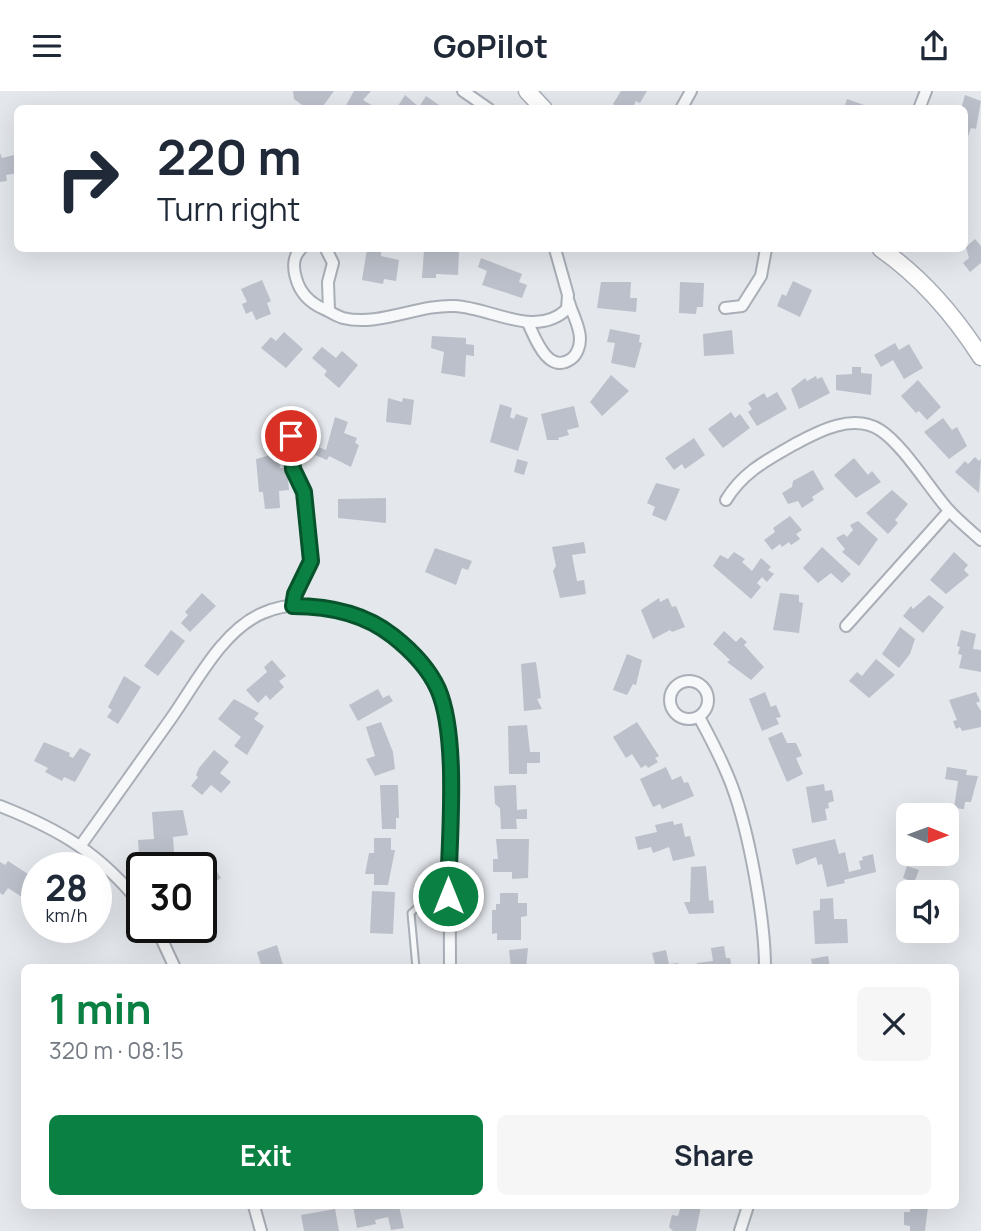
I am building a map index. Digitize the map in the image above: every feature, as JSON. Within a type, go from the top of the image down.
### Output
[{"type":"main road","points":[[527,91],[540,105]]},
{"type":"main road","points":[[886,252],[915,275],[946,309],[981,357]]},
{"type":"street","points":[[463,91],[483,105]]},
{"type":"street","points":[[297,252],[294,266],[301,290],[310,300],[340,317],[363,319],[433,307],[459,306],[487,310],[528,323],[543,323],[567,309],[568,302]]},
{"type":"street","points":[[328,252],[333,263],[327,292],[329,311]]},
{"type":"street","points":[[528,323],[548,358],[559,363],[576,354],[580,339],[556,252]]},
{"type":"street","points":[[725,307],[742,306],[755,289],[765,252]]},
{"type":"street","points":[[726,500],[738,480],[761,463],[822,429],[853,424],[880,429],[949,511],[981,540]]},
{"type":"street","points":[[846,626],[949,511]]},
{"type":"street","points":[[81,845],[234,635],[262,613],[293,606],[332,608],[366,619],[408,647],[432,677],[449,730],[450,964]]},
{"type":"street","points":[[699,717],[722,761],[741,814],[763,931],[765,964]]},
{"type":"street","points":[[0,806],[47,825],[81,845],[106,866],[126,888]]},
{"type":"street","points":[[163,943],[173,964]]},
{"type":"street","points":[[255,1209],[261,1231]]},
{"type":"street","points":[[740,1231],[747,1209]]},
{"type":"lane","points":[[291,436],[293,469],[304,492],[311,561],[295,594],[293,606]]},
{"type":"lane","points":[[416,964],[411,913],[420,905],[448,896]]},
{"type":"building","points":[[293,91],[334,91],[324,105],[302,105],[294,99]]},
{"type":"building","points":[[354,91],[371,91],[363,100],[371,105],[346,105]]},
{"type":"building","points":[[621,91],[647,91],[640,103],[636,101],[634,105],[613,104]]},
{"type":"building","points":[[405,95],[417,105],[399,105]]},
{"type":"building","points":[[965,95],[981,101],[976,129],[971,128],[968,136],[968,105],[962,105]]},
{"type":"building","points":[[426,96],[439,105],[420,105]]},
{"type":"building","points":[[847,99],[864,105],[845,105]]},
{"type":"building","points":[[0,153],[2,158],[14,155],[14,174],[6,175],[7,181],[0,182]]},
{"type":"building","points":[[975,239],[981,246],[981,263],[970,272],[963,263],[969,258],[968,245]]},
{"type":"building","points":[[367,252],[381,252],[381,256],[399,260],[396,281],[384,279],[383,284],[362,280]]},
{"type":"building","points":[[424,252],[459,252],[458,275],[436,274],[436,278],[422,278]]},
{"type":"building","points":[[481,258],[522,274],[519,282],[527,285],[522,298],[482,285],[487,271],[478,267]]},
{"type":"building","points":[[262,280],[271,301],[267,303],[271,314],[256,320],[252,311],[246,314],[242,304],[247,302],[241,289]]},
{"type":"building","points":[[793,281],[812,290],[800,317],[777,306],[782,294],[786,296]]},
{"type":"building","points":[[601,282],[631,282],[630,298],[637,298],[636,312],[597,308]]},
{"type":"building","points":[[680,282],[704,283],[703,307],[697,307],[696,314],[679,313]]},
{"type":"building","points":[[610,329],[640,335],[639,342],[642,343],[635,368],[611,363],[615,343],[607,342]]},
{"type":"building","points":[[732,330],[734,354],[704,356],[703,334]]},
{"type":"building","points":[[284,332],[303,349],[286,368],[261,348],[271,337],[276,341]]},
{"type":"building","points":[[432,336],[466,338],[466,344],[474,345],[474,356],[466,355],[465,377],[441,373],[444,352],[431,348]]},
{"type":"building","points":[[895,343],[899,350],[909,344],[923,368],[904,379],[893,360],[881,367],[874,355]]},
{"type":"building","points":[[322,347],[336,358],[342,351],[358,365],[339,388],[324,375],[327,371],[312,358]]},
{"type":"building","points":[[852,367],[861,367],[861,373],[872,374],[871,395],[836,390],[836,375],[852,374]]},
{"type":"building","points":[[611,375],[629,391],[602,416],[590,402]]},
{"type":"building","points":[[816,376],[817,379],[822,377],[830,393],[799,409],[791,389],[805,378],[807,381]]},
{"type":"building","points":[[918,380],[941,407],[927,420],[919,411],[916,413],[901,396]]},
{"type":"building","points":[[777,392],[787,409],[757,426],[748,412],[752,409],[748,403],[764,393],[767,398]]},
{"type":"building","points":[[388,398],[402,402],[403,398],[414,400],[411,425],[386,422]]},
{"type":"building","points":[[500,404],[512,408],[510,417],[514,419],[516,414],[528,418],[518,451],[490,442]]},
{"type":"building","points":[[574,406],[579,427],[567,430],[569,435],[558,438],[559,440],[547,440],[541,414]]},
{"type":"building","points":[[731,412],[735,418],[740,414],[750,428],[723,448],[708,429]]},
{"type":"building","points":[[335,417],[348,422],[344,433],[357,438],[355,443],[359,445],[351,467],[329,456],[327,460],[315,455],[318,447],[326,450]]},
{"type":"building","points":[[943,418],[952,430],[957,427],[967,446],[949,459],[924,432]]},
{"type":"building","points":[[694,438],[705,455],[685,469],[682,464],[674,470],[665,458]]},
{"type":"building","points":[[278,453],[280,468],[287,468],[289,490],[279,491],[280,508],[265,509],[263,492],[259,492],[256,459]]},
{"type":"building","points":[[975,457],[979,461],[981,459],[979,493],[955,472],[965,461],[968,464]]},
{"type":"building","points":[[854,458],[868,475],[872,471],[881,482],[856,498],[834,475]]},
{"type":"building","points":[[517,459],[528,462],[524,475],[514,472]]},
{"type":"building","points":[[813,470],[824,489],[802,508],[798,501],[788,504],[782,493],[792,487],[793,481]]},
{"type":"building","points":[[656,483],[680,489],[666,521],[652,515],[655,507],[647,503]]},
{"type":"building","points":[[892,490],[908,504],[895,520],[898,523],[888,534],[866,513]]},
{"type":"building","points":[[386,498],[386,523],[338,518],[338,499]]},
{"type":"building","points":[[790,516],[802,530],[796,534],[800,539],[791,545],[789,542],[782,547],[780,544],[772,550],[764,540],[775,532],[773,528]]},
{"type":"building","points":[[858,521],[878,539],[859,566],[842,552],[845,549],[836,538],[844,534],[847,537],[853,530],[850,525]]},
{"type":"building","points":[[584,542],[586,553],[572,555],[577,581],[584,580],[586,594],[560,598],[553,571],[556,566],[552,547]]},
{"type":"building","points":[[822,547],[851,574],[842,583],[831,573],[818,583],[803,568]]},
{"type":"building","points":[[435,548],[472,561],[468,570],[462,568],[456,585],[425,572]]},
{"type":"building","points":[[734,552],[745,559],[742,562],[752,571],[761,558],[771,567],[768,570],[774,574],[767,582],[762,577],[757,583],[761,587],[751,599],[713,566],[720,555],[728,559]]},
{"type":"building","points":[[954,552],[968,565],[964,570],[969,575],[946,594],[930,580]]},
{"type":"building","points":[[202,593],[216,606],[190,632],[181,623],[188,615],[185,612]]},
{"type":"building","points":[[780,593],[799,595],[799,602],[803,603],[799,633],[773,630]]},
{"type":"building","points":[[929,595],[944,607],[923,633],[903,616],[911,606],[913,609]]},
{"type":"building","points":[[659,598],[660,602],[668,598],[672,607],[676,606],[685,627],[672,632],[670,630],[653,639],[641,610]]},
{"type":"building","points":[[900,627],[915,639],[910,654],[899,668],[882,654]]},
{"type":"building","points":[[171,630],[185,641],[158,676],[144,666]]},
{"type":"building","points":[[961,630],[976,634],[973,649],[981,650],[981,672],[959,668],[962,655],[958,654],[960,647],[957,646]]},
{"type":"building","points":[[724,631],[736,642],[741,637],[747,642],[744,645],[764,667],[751,680],[727,662],[730,660],[713,644]]},
{"type":"building","points":[[627,654],[642,660],[636,685],[633,684],[627,695],[613,690]]},
{"type":"building","points":[[876,659],[895,675],[869,698],[849,681],[857,672],[862,676]]},
{"type":"building","points":[[272,660],[286,676],[279,681],[284,687],[270,700],[266,695],[258,703],[246,690],[267,672],[264,667]]},
{"type":"building","points":[[536,662],[541,698],[537,699],[542,709],[524,711],[521,664]]},
{"type":"building","points":[[124,676],[141,687],[118,724],[107,717],[112,710],[108,707]]},
{"type":"building","points":[[378,689],[383,698],[389,695],[393,701],[358,721],[349,705]]},
{"type":"building","points":[[765,692],[771,707],[776,705],[781,717],[776,718],[779,724],[762,731],[749,699]]},
{"type":"building","points":[[976,692],[980,701],[976,703],[981,711],[981,727],[962,731],[960,727],[956,729],[953,721],[957,720],[949,700]]},
{"type":"building","points":[[234,699],[259,713],[254,719],[264,726],[247,755],[234,746],[241,737],[218,719]]},
{"type":"building","points":[[381,722],[393,752],[395,769],[375,776],[366,759],[375,756],[366,727]]},
{"type":"building","points":[[637,722],[659,756],[655,758],[658,762],[648,768],[646,765],[641,768],[632,754],[626,758],[613,737]]},
{"type":"building","points":[[527,725],[530,752],[540,752],[540,763],[527,763],[527,774],[509,774],[508,726]]},
{"type":"building","points":[[782,732],[787,743],[796,743],[802,756],[796,758],[803,774],[787,782],[768,738]]},
{"type":"building","points":[[44,742],[70,753],[69,756],[73,758],[80,748],[91,754],[75,782],[64,777],[62,781],[45,772],[48,768],[34,761]]},
{"type":"building","points":[[214,750],[229,762],[220,773],[231,782],[221,793],[211,785],[202,795],[191,786],[198,777],[196,775],[199,768]]},
{"type":"building","points":[[666,767],[672,780],[681,776],[684,783],[688,782],[694,796],[662,809],[660,804],[653,807],[640,779]]},
{"type":"building","points":[[947,767],[967,770],[966,775],[978,776],[971,802],[965,802],[964,809],[959,808],[959,803],[955,803],[958,781],[945,779]]},
{"type":"building","points":[[824,784],[825,791],[832,790],[834,801],[828,803],[829,808],[825,809],[827,820],[812,823],[806,787]]},
{"type":"building","points":[[380,785],[398,785],[399,818],[396,818],[396,829],[382,829]]},
{"type":"building","points":[[516,785],[517,810],[527,809],[527,819],[516,819],[517,829],[501,829],[500,808],[495,804],[494,786]]},
{"type":"building","points":[[183,810],[188,835],[173,837],[174,852],[139,852],[138,840],[154,839],[152,812]]},
{"type":"building","points":[[673,821],[674,825],[682,823],[685,837],[690,836],[695,856],[673,861],[669,847],[653,853],[651,847],[638,850],[635,837],[657,832],[655,825]]},
{"type":"building","points":[[374,838],[391,838],[391,850],[395,850],[388,885],[374,885],[374,874],[365,874],[369,853],[374,853]]},
{"type":"building","points":[[496,839],[529,839],[528,878],[512,879],[512,872],[493,872],[493,859],[498,859]]},
{"type":"building","points":[[835,839],[839,854],[845,852],[849,872],[861,869],[859,861],[863,860],[862,857],[873,854],[876,872],[827,887],[822,864],[818,865],[816,857],[796,865],[792,849]]},
{"type":"building","points":[[8,861],[21,869],[21,896],[8,888],[3,895],[0,893],[0,862],[5,865]]},
{"type":"building","points":[[706,866],[709,901],[713,900],[714,913],[689,914],[684,902],[690,902],[691,867]]},
{"type":"building","points":[[907,866],[919,870],[915,880],[903,878]]},
{"type":"building","points":[[372,891],[395,892],[393,934],[370,933]]},
{"type":"building","points":[[500,893],[518,893],[518,903],[527,903],[527,916],[521,917],[521,940],[497,940],[497,933],[492,934],[492,910],[496,910],[496,904],[500,904]]},
{"type":"building","points":[[833,898],[834,919],[847,919],[848,943],[815,944],[813,911],[820,910],[820,899]]},
{"type":"building","points":[[277,945],[283,964],[261,964],[257,952]]},
{"type":"building","points":[[724,946],[726,958],[730,958],[731,964],[697,964],[713,961],[711,948]]},
{"type":"building","points":[[528,948],[526,964],[511,964],[509,950]]},
{"type":"building","points":[[666,950],[669,964],[655,964],[652,953]]},
{"type":"building","points":[[828,956],[829,964],[812,964],[811,959]]},
{"type":"building","points":[[335,1209],[339,1231],[304,1231],[301,1215]]},
{"type":"building","points":[[354,1209],[400,1209],[404,1228],[391,1230],[388,1217],[375,1220],[376,1224],[357,1228]]},
{"type":"building","points":[[680,1209],[700,1209],[696,1231],[673,1231],[669,1227],[672,1215],[678,1216]]},
{"type":"building","points":[[910,1209],[928,1209],[925,1231],[910,1231],[910,1226],[904,1225],[904,1212],[910,1212]]},
{"type":"route","points":[[291,436],[293,469],[304,492],[311,561],[295,594],[293,606],[332,608],[366,619],[382,628],[408,647],[428,671],[446,713],[449,730],[448,896]]}]
